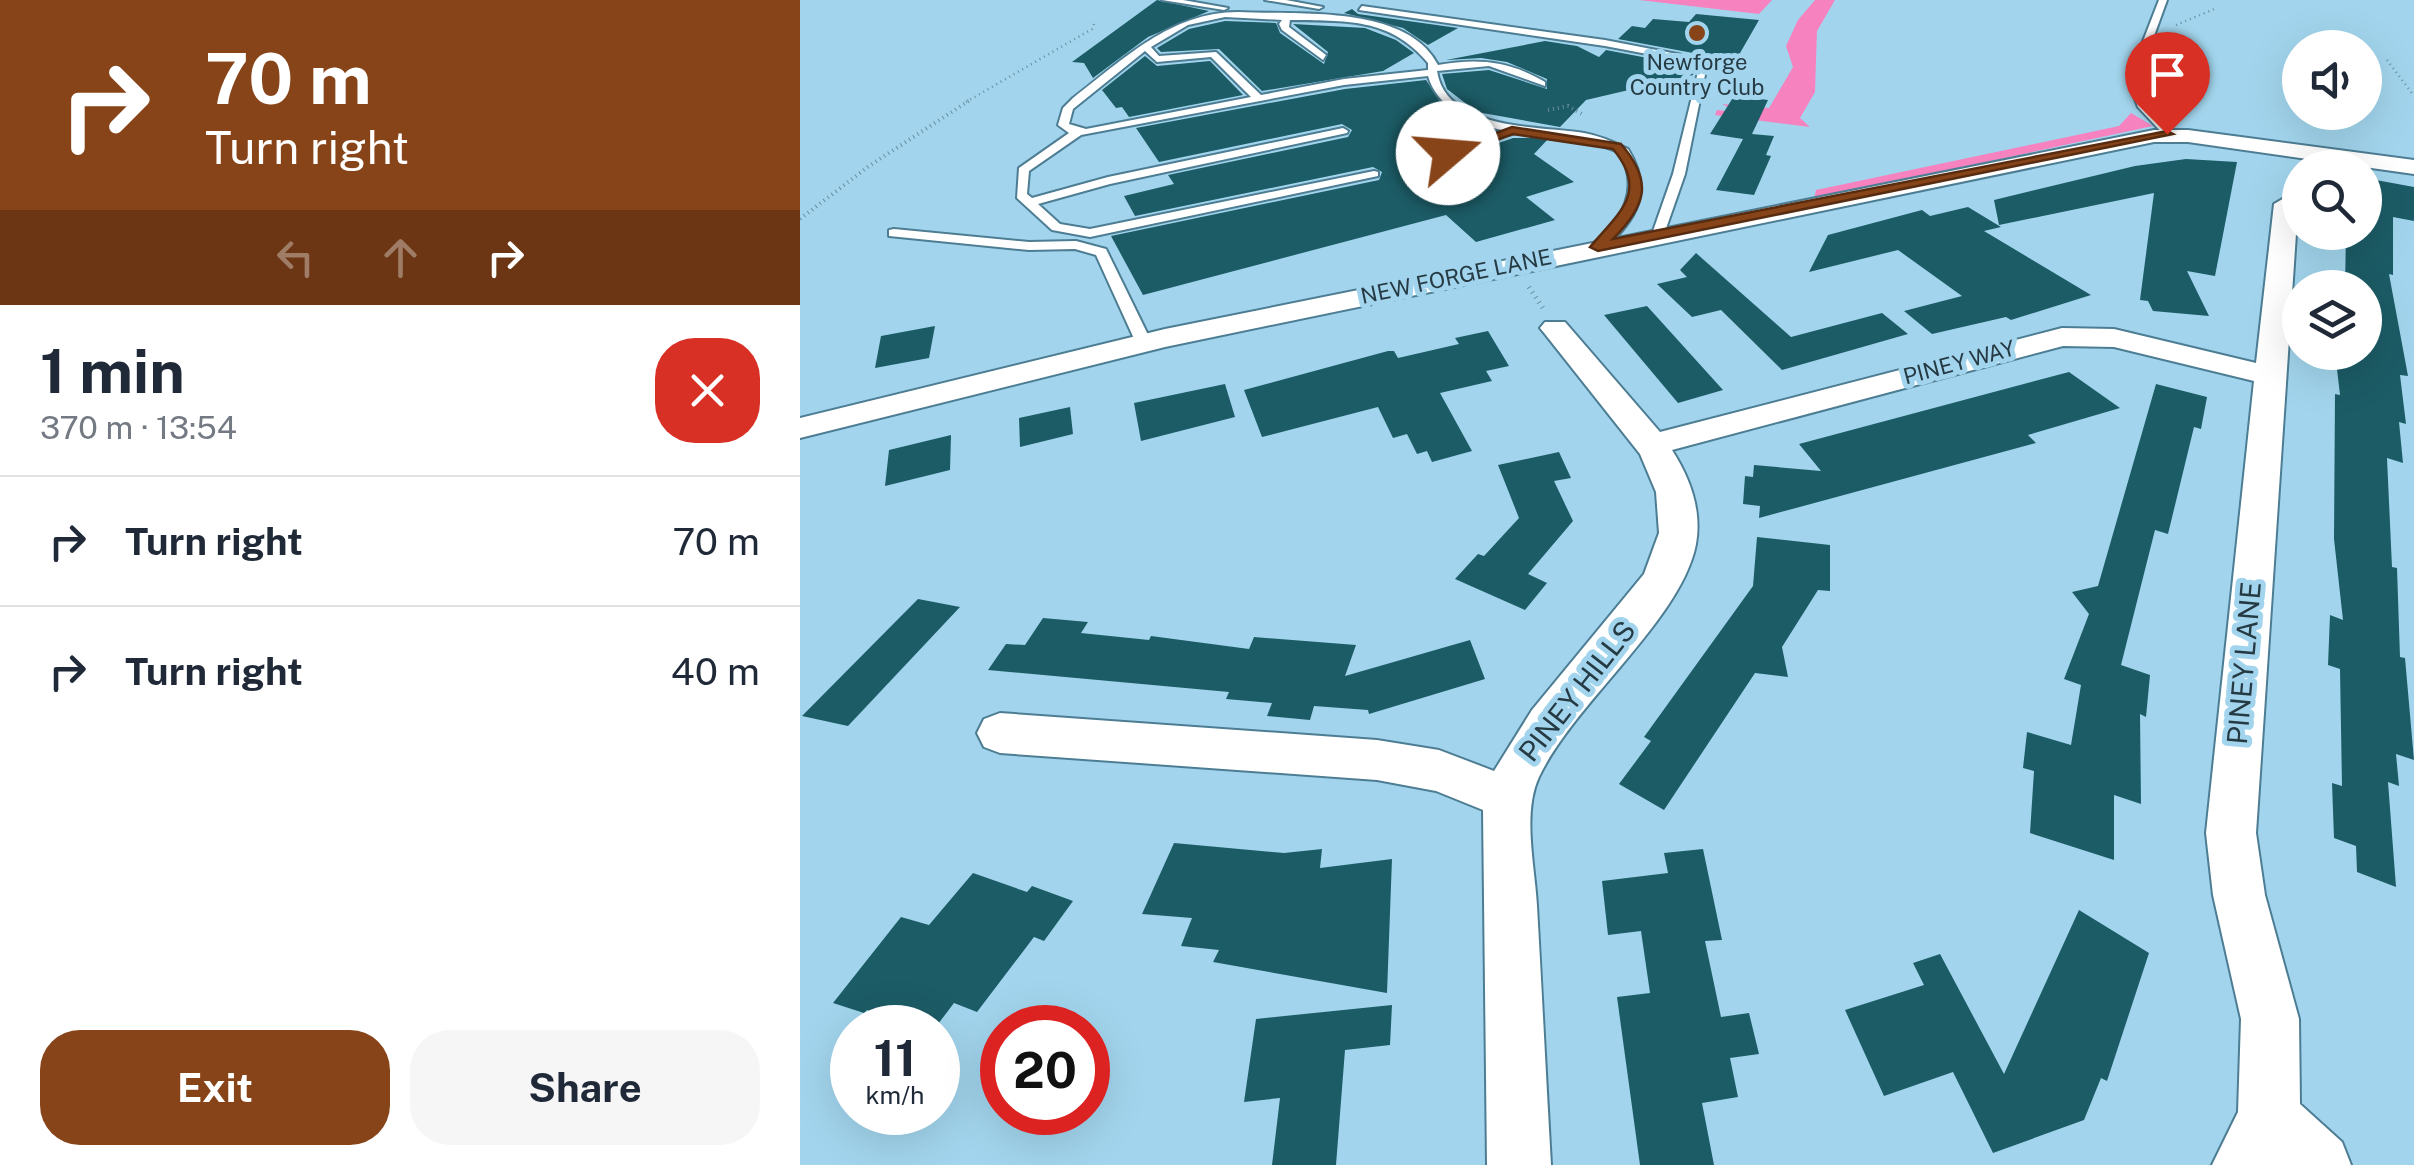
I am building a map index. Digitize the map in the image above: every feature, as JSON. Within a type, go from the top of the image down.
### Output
[{"type":"street","name":"NEW FORGE LANE","points":[[800,428],[1144,343],[1658,234],[2167,134],[2414,167]]},
{"type":"street","name":"PINEY LANE","points":[[2282,247],[2231,833],[2239,894],[2270,1019],[2256,1142],[2319,1165]]},
{"type":"street","name":"PINEY HILLS","points":[[1519,1165],[1507,798],[1518,766],[1542,730],[1617,640],[1674,556],[1680,530],[1678,501],[1667,470],[1555,328]]},
{"type":"street","name":"PINEY WAY","points":[[1650,444],[2062,337],[2114,338],[2270,376]]},
{"type":"street","points":[[1000,733],[1377,760],[1439,771],[1507,798]]},
{"type":"lane","points":[[1166,0],[1288,18],[1337,16],[1383,25],[1416,44],[1430,58],[1439,92],[1461,111],[1512,130],[1608,143],[1629,158],[1637,176],[1634,203],[1617,230],[1598,247]]},
{"type":"lane","points":[[1269,0],[1327,8],[1356,7],[1606,43],[1706,62],[1679,174],[1658,234]]},
{"type":"lane","points":[[2163,0],[2133,80],[2143,107],[2167,134]]},
{"type":"lane","points":[[1078,132],[1063,125],[1068,108],[1146,47],[1189,22],[1246,12]]},
{"type":"lane","points":[[1288,18],[1284,28],[1323,57]]},
{"type":"lane","points":[[1146,47],[1157,59],[1213,54],[1258,98]]},
{"type":"lane","points":[[1374,174],[1105,232],[1065,231],[1029,203],[1019,188],[1023,170],[1078,132],[1357,80],[1491,60],[1513,66],[1542,84]]},
{"type":"lane","points":[[1425,159],[1472,148],[1512,130]]},
{"type":"lane","points":[[1029,203],[1343,131]]},
{"type":"lane","points":[[894,232],[1029,246],[1091,246],[1101,252],[1144,343]]},
{"type":"path","points":[[2168,30],[2217,8]]},
{"type":"path","points":[[800,219],[904,140],[1094,24]]},
{"type":"path","points":[[2387,60],[2414,96]]},
{"type":"path","points":[[1515,264],[1555,328]]},
{"type":"shaded area","points":[[1639,0],[1772,0],[1759,14]]},
{"type":"shaded area","points":[[1815,0],[1835,0],[1817,31],[1815,92],[1800,118],[1810,127],[1715,115],[1717,110],[1726,111],[1728,107],[1722,104],[1769,108],[1793,67],[1786,46],[1798,20]]},
{"type":"shaded area","points":[[2131,113],[2153,126],[1814,199],[1816,190],[2119,126]]},
{"type":"building","points":[[1157,0],[1209,11],[1148,37],[1093,78],[1084,63],[1072,62]]},
{"type":"building","points":[[1352,9],[1358,14],[1458,28],[1428,45],[1403,28],[1344,13]]},
{"type":"building","name":"Newforge Country Club","points":[[1696,14],[1759,20],[1732,67],[1709,72],[1709,56],[1618,39],[1632,26],[1645,28],[1653,19],[1689,22]]},
{"type":"building","points":[[1225,21],[1276,23],[1280,33],[1324,64],[1328,52],[1293,24],[1365,28],[1396,40],[1414,53],[1383,71],[1262,91],[1219,49],[1161,52],[1157,48],[1189,29]]},
{"type":"building","points":[[1545,41],[1577,46],[1599,57],[1606,50],[1695,67],[1693,75],[1586,100],[1560,127],[1477,112],[1447,89],[1442,74],[1489,70],[1547,89],[1547,79],[1507,62],[1481,58],[1446,60]]},
{"type":"building","points":[[1145,56],[1157,66],[1210,61],[1243,95],[1129,117],[1102,90]]},
{"type":"building","points":[[1426,80],[1445,109],[1490,131],[1420,153],[1418,164],[1445,162],[1513,138],[1549,138],[1534,154],[1574,182],[1526,197],[1555,220],[1476,242],[1446,215],[1143,295],[1111,236],[1379,180],[1382,172],[1373,167],[1135,216],[1124,196],[1174,184],[1168,175],[1348,137],[1352,130],[1342,124],[1159,162],[1136,128],[1345,89]]},
{"type":"building","points":[[1734,96],[1768,100],[1752,134],[1774,136],[1766,155],[1771,156],[1754,195],[1716,190],[1743,139],[1710,134]]},
{"type":"building","points":[[2186,159],[2237,162],[2215,276],[2187,271],[2209,316],[2153,311],[2148,301],[2140,300],[2154,193],[1999,225],[1994,200],[2135,166]]},
{"type":"building","points":[[2382,181],[2414,187],[2414,221],[2393,217],[2393,275],[2389,274],[2408,376],[2400,375],[2406,424],[2399,422],[2403,463],[2387,458],[2400,657],[2405,658],[2414,760],[2396,754],[2399,786],[2388,782],[2396,887],[2357,872],[2356,846],[2334,838],[2332,783],[2342,786],[2340,669],[2328,665],[2330,615],[2343,620],[2334,539],[2335,394],[2340,395],[2337,370],[2382,370],[2382,270],[2345,270],[2346,250],[2382,250]]},
{"type":"building","points":[[1968,207],[2001,227],[1984,231],[2091,295],[2011,320],[2006,317],[1932,334],[1904,311],[1962,296],[1898,250],[1809,272],[1828,235],[1922,210],[1930,216]]},
{"type":"building","points":[[1696,253],[1791,337],[1882,313],[1908,334],[1782,370],[1721,310],[1692,317],[1657,284],[1687,277],[1680,270]]},
{"type":"building","points":[[1647,306],[1723,390],[1678,403],[1604,315]]},
{"type":"building","points":[[935,326],[929,358],[875,368],[881,336]]},
{"type":"building","points":[[1488,331],[1509,366],[1486,371],[1492,381],[1440,393],[1472,451],[1432,462],[1427,451],[1417,454],[1407,434],[1393,438],[1378,407],[1262,437],[1244,390],[1388,351],[1394,351],[1398,358],[1459,344],[1455,338]]},
{"type":"building","points":[[2069,372],[2120,408],[2028,435],[2036,443],[1759,518],[1760,506],[1743,504],[1745,476],[1753,477],[1754,465],[1821,471],[1799,444]]},
{"type":"building","points":[[1225,384],[1235,417],[1141,441],[1134,403]]},
{"type":"building","points":[[2156,384],[2207,397],[2201,429],[2194,427],[2168,534],[2155,530],[2121,665],[2150,675],[2146,717],[2140,714],[2141,804],[2114,795],[2114,860],[2030,833],[2034,771],[2023,768],[2027,732],[2071,745],[2081,685],[2064,679],[2089,614],[2072,592],[2098,586]]},
{"type":"building","points":[[1070,407],[1073,434],[1020,447],[1019,418]]},
{"type":"building","points":[[951,435],[950,470],[885,486],[889,450]]},
{"type":"building","points":[[1559,452],[1571,478],[1554,481],[1573,521],[1528,574],[1547,583],[1525,610],[1455,579],[1478,554],[1484,556],[1519,518],[1498,465]]},
{"type":"building","points":[[1757,537],[1830,545],[1830,591],[1818,590],[1782,647],[1788,677],[1755,673],[1664,810],[1619,784],[1651,741],[1644,737],[1753,586]]},
{"type":"building","points":[[918,599],[960,607],[848,726],[802,716]]},
{"type":"building","points":[[1043,618],[1088,622],[1081,633],[1149,640],[1151,636],[1249,649],[1254,637],[1356,645],[1345,676],[1470,640],[1485,679],[1369,714],[1368,710],[1314,706],[1310,720],[1267,716],[1272,703],[1226,699],[1229,692],[988,670],[1006,644],[1025,645]]},
{"type":"building","points":[[1174,843],[1284,853],[1322,849],[1320,868],[1392,859],[1387,993],[1213,962],[1219,950],[1181,946],[1192,918],[1142,914]]},
{"type":"building","points":[[1703,849],[1722,940],[1705,941],[1721,1017],[1749,1013],[1759,1054],[1730,1058],[1738,1097],[1702,1103],[1714,1165],[1640,1165],[1617,997],[1650,993],[1641,931],[1608,935],[1602,881],[1668,873],[1664,853]]},
{"type":"building","points":[[973,873],[1027,892],[1032,886],[1073,901],[1044,941],[1034,937],[977,1012],[954,1003],[833,1003],[901,917],[929,925]]},
{"type":"building","points":[[2079,910],[2149,953],[2107,1081],[2101,1078],[2084,1120],[1993,1153],[1953,1072],[1884,1096],[1845,1010],[1924,985],[1913,963],[1940,954],[2004,1074]]},
{"type":"building","points":[[1392,1005],[1390,1045],[1345,1050],[1336,1165],[1272,1165],[1280,1098],[1244,1102],[1256,1019]]},
{"type":"place","name":"Newforge Country Club","points":[[1697,33]]},
{"type":"route","points":[[1448,153],[1472,148],[1512,130],[1617,146],[1634,166],[1638,186],[1625,220],[1598,247],[2167,134]]}]
